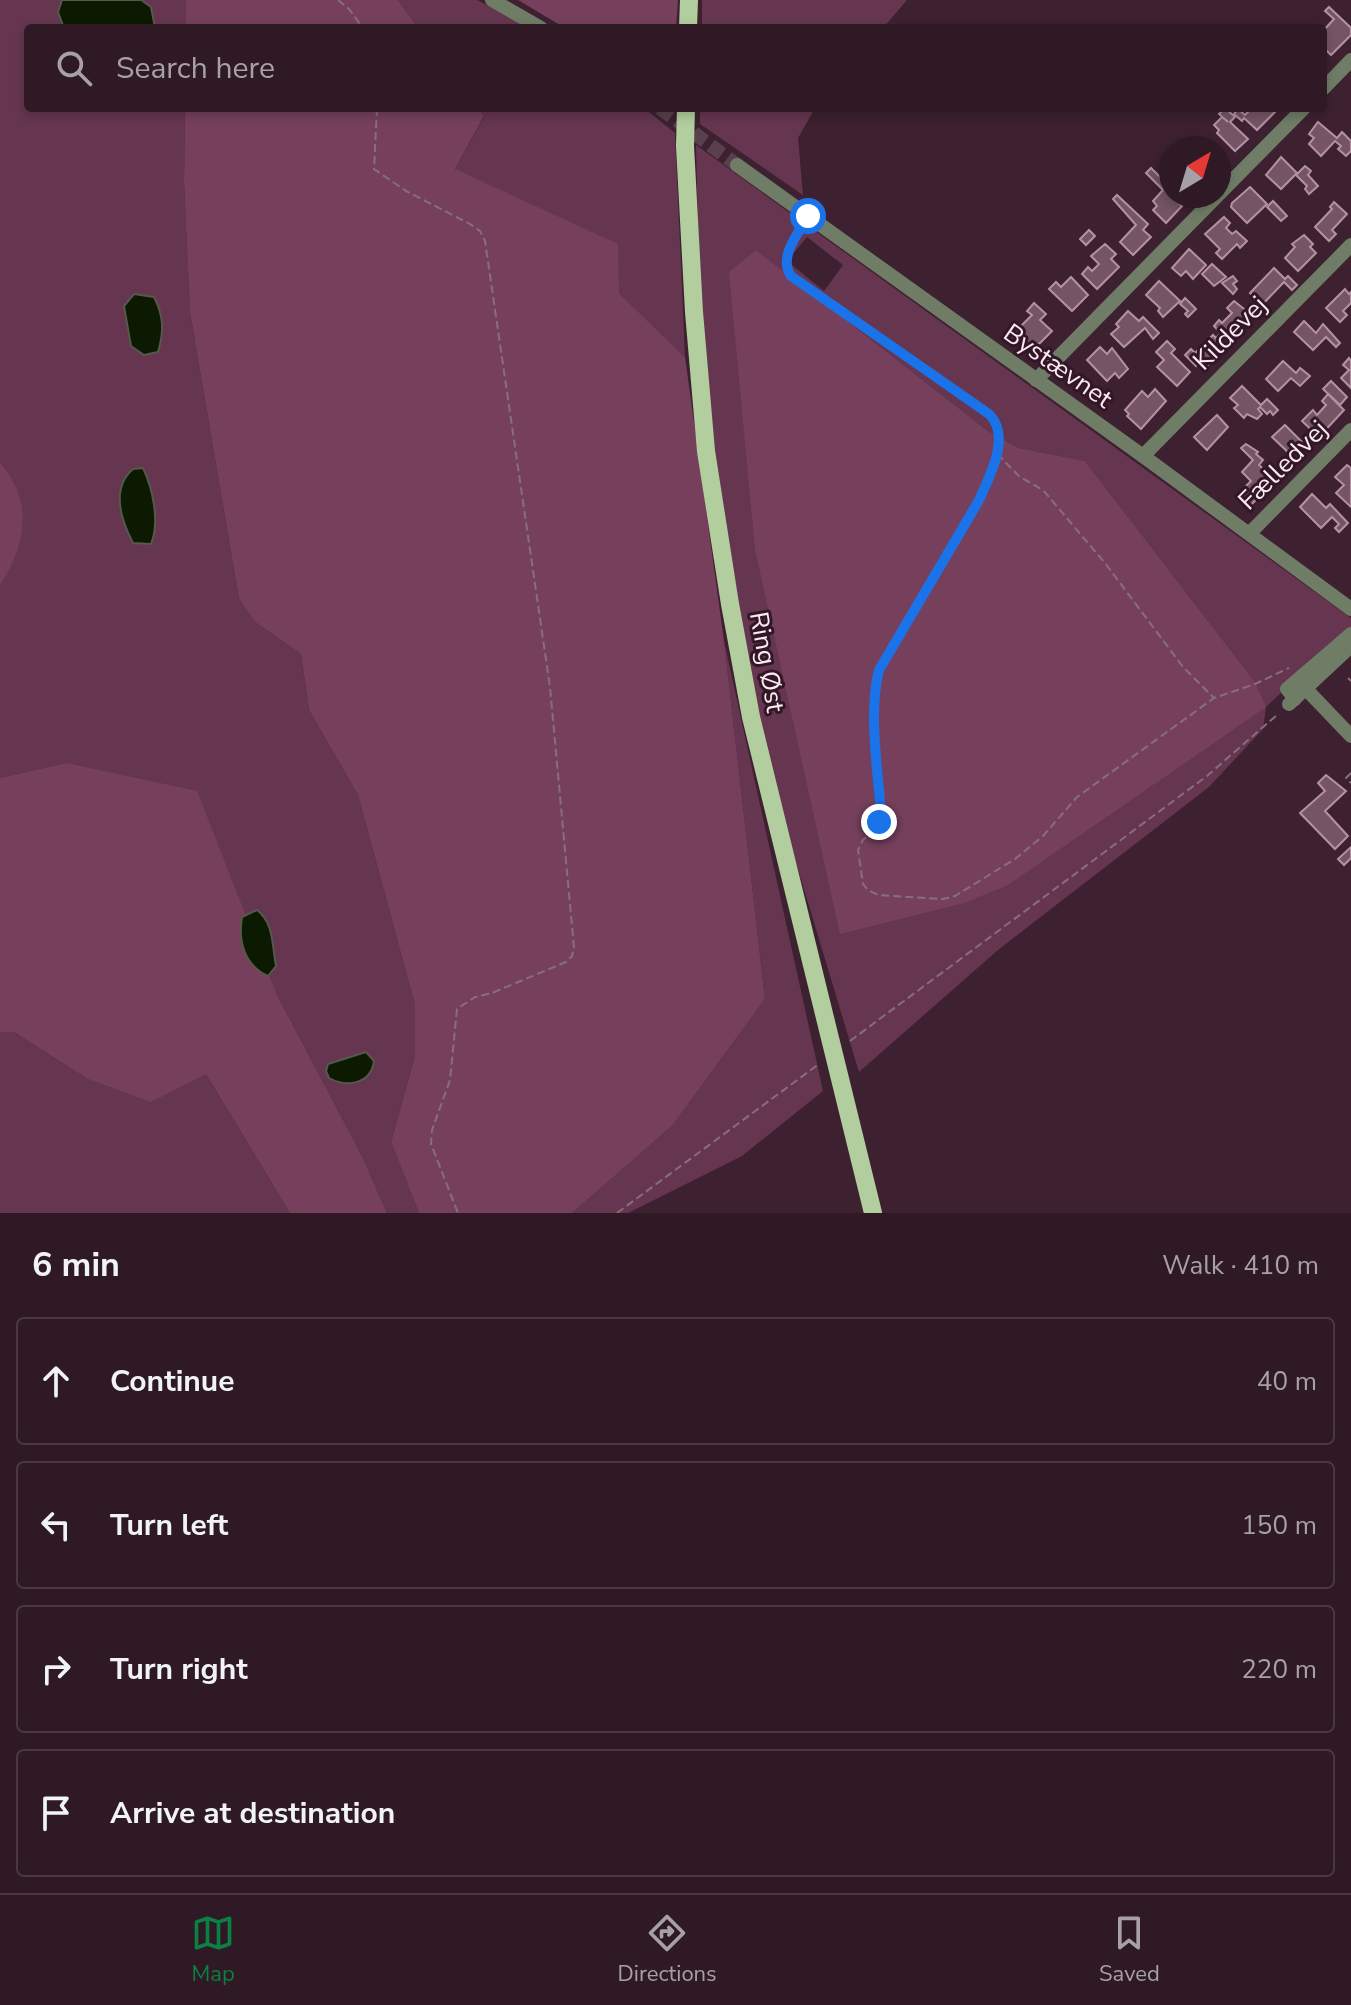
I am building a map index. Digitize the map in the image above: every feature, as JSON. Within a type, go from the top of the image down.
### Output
[{"type":"main road","points":[[688,24],[689,0]]},
{"type":"main road","name":"Ring Øst","points":[[686,112],[694,312],[706,451],[730,604],[751,717],[873,1213]]},
{"type":"street","points":[[492,0],[534,24]]},
{"type":"street","points":[[1327,85],[1351,60]]},
{"type":"street","points":[[1231,182],[1300,112]]},
{"type":"street","name":"Bystævnet","points":[[737,165],[1250,533],[1351,609]]},
{"type":"street","points":[[1036,380],[1205,208]]},
{"type":"street","name":"Kildevej","points":[[1143,456],[1351,245]]},
{"type":"street","name":"Fælledvej","points":[[1250,533],[1351,430]]},
{"type":"street","points":[[1351,634],[1287,689],[1351,736]]},
{"type":"street","points":[[1297,697],[1351,646]]},
{"type":"path","points":[[338,0],[360,24]]},
{"type":"path","points":[[377,112],[374,169],[406,191],[470,224],[480,231],[485,241],[550,687],[574,948],[566,962],[475,997],[457,1009],[455,1056],[432,1130],[431,1144],[458,1213]]},
{"type":"path","points":[[808,216],[786,257],[785,266],[791,276],[989,414],[998,427],[1000,438],[989,479],[978,502],[879,670],[874,708],[881,814],[873,831],[858,850],[863,884],[868,890],[878,895],[943,899],[955,896],[1015,859],[1043,836],[1077,797],[1214,698],[1289,668]]},
{"type":"path","points":[[996,453],[1020,477],[1043,490],[1105,563],[1183,667],[1214,698]]},
{"type":"path","points":[[850,1041],[1207,776],[1297,697]]},
{"type":"path","points":[[1351,773],[1346,778],[1351,783]]},
{"type":"path","points":[[617,1213],[819,1064]]},
{"type":"shaded area","points":[[0,0],[186,0],[185,24],[24,24],[24,112],[185,112],[184,183],[190,312],[239,599],[255,622],[301,654],[309,710],[358,795],[415,1005],[415,1056],[391,1142],[419,1213],[387,1213],[362,1156],[276,993],[66,763],[0,778]]},
{"type":"shaded area","points":[[62,0],[141,0],[151,7],[154,24],[62,24],[58,12]]},
{"type":"shaded area","points":[[186,0],[398,0],[415,24],[185,24]]},
{"type":"shaded area","points":[[398,0],[477,0],[523,24],[415,24]]},
{"type":"shaded area","points":[[518,0],[678,0],[676,24],[558,24]]},
{"type":"shaded area","points":[[702,0],[907,0],[886,24],[702,24]]},
{"type":"shaded area","points":[[185,112],[481,112],[484,116],[455,169],[618,244],[619,293],[685,357],[724,641],[765,999],[672,1126],[572,1213],[419,1213],[391,1142],[415,1056],[415,1005],[358,795],[309,710],[301,654],[255,622],[239,599],[190,312],[184,183]]},
{"type":"shaded area","points":[[481,112],[649,112],[675,133],[685,357],[619,293],[455,169],[484,117]]},
{"type":"shaded area","points":[[700,112],[813,112],[798,138],[803,195],[700,124]]},
{"type":"shaded area","points":[[696,145],[1351,618],[1351,632],[1320,656],[1266,707],[1263,729],[1209,787],[998,950],[859,1072],[785,826],[757,715],[711,451],[699,269]],"holes":[[[807,237],[843,265],[824,291],[787,261]],[[757,251],[988,431],[1019,448],[1085,461],[1255,682],[1265,707]]]},
{"type":"shaded area","points":[[756,250],[988,431],[1019,448],[1085,461],[1255,682],[1266,707],[1008,885],[964,903],[840,934],[755,549],[729,272]]},
{"type":"shaded area","points":[[134,294],[154,297],[160,311],[162,324],[158,352],[144,355],[131,346],[124,306]]},
{"type":"shaded area","points":[[0,463],[18,492],[22,523],[16,554],[0,585]]},
{"type":"shaded area","points":[[143,468],[154,506],[155,526],[151,544],[133,543],[120,505],[126,477],[133,469]]},
{"type":"shaded area","points":[[724,641],[823,1091],[742,1156],[628,1213],[572,1213],[672,1126],[765,999]]},
{"type":"shaded area","points":[[66,763],[197,791],[276,993],[362,1156],[387,1213],[290,1213],[206,1074],[151,1102],[86,1078],[14,1032],[0,1032],[0,778]]},
{"type":"shaded area","points":[[257,910],[267,921],[273,942],[276,966],[268,976],[253,966],[242,943],[242,917]]},
{"type":"shaded area","points":[[0,1032],[14,1032],[86,1078],[206,1074],[290,1213],[0,1213]]},
{"type":"shaded area","points":[[366,1052],[374,1061],[372,1069],[363,1079],[343,1083],[329,1078],[326,1071],[328,1064]]},
{"type":"building","points":[[1329,7],[1351,28],[1351,35],[1331,55],[1327,51],[1327,27],[1334,19],[1325,11]]},
{"type":"building","points":[[1221,112],[1229,112],[1235,117],[1230,122],[1248,139],[1235,151],[1231,147],[1231,136],[1220,136],[1214,125],[1222,117],[1228,122],[1219,114]]},
{"type":"building","points":[[1242,112],[1245,115],[1248,112],[1275,112],[1257,130],[1244,118],[1242,121],[1234,114]]},
{"type":"building","points":[[1318,122],[1337,138],[1342,132],[1351,141],[1351,151],[1346,156],[1335,141],[1321,156],[1309,144],[1314,138],[1309,134]]},
{"type":"building","points":[[1281,157],[1297,173],[1281,189],[1266,175]]},
{"type":"building","points":[[1305,166],[1318,186],[1309,194],[1305,189],[1307,186],[1296,175]]},
{"type":"building","points":[[1151,168],[1159,176],[1159,186],[1146,173]]},
{"type":"building","points":[[1250,187],[1267,204],[1247,223],[1231,207]]},
{"type":"building","points":[[1159,194],[1159,208],[1180,208],[1166,223],[1153,210],[1157,206],[1153,201]]},
{"type":"building","points":[[1117,195],[1148,224],[1143,230],[1151,237],[1133,255],[1120,242],[1136,225],[1113,199]]},
{"type":"building","points":[[1273,201],[1287,216],[1281,221],[1267,207]]},
{"type":"building","points":[[1334,202],[1347,214],[1332,230],[1336,234],[1329,241],[1315,227],[1332,209],[1330,207]]},
{"type":"building","points":[[1224,217],[1230,223],[1226,228],[1232,234],[1236,231],[1247,241],[1240,248],[1237,244],[1222,259],[1216,253],[1220,249],[1205,234]]},
{"type":"building","points":[[1089,230],[1095,236],[1086,245],[1080,239]]},
{"type":"building","points":[[1304,235],[1313,244],[1310,247],[1316,253],[1298,271],[1285,258],[1295,247],[1292,244]]},
{"type":"building","points":[[1105,244],[1116,254],[1111,259],[1119,267],[1097,289],[1082,274],[1088,267],[1092,271],[1099,264],[1091,256]]},
{"type":"building","points":[[1189,249],[1206,265],[1193,279],[1186,271],[1181,276],[1172,268]]},
{"type":"building","points":[[1212,264],[1226,277],[1214,286],[1202,274]]},
{"type":"building","points":[[1274,268],[1297,285],[1292,290],[1284,282],[1262,305],[1250,293]]},
{"type":"building","points":[[1233,276],[1237,289],[1233,294],[1222,283]]},
{"type":"building","points":[[1071,277],[1088,295],[1072,311],[1049,289],[1056,282],[1061,287]]},
{"type":"building","points":[[1159,281],[1180,301],[1163,317],[1158,311],[1160,308],[1146,295]]},
{"type":"building","points":[[1345,289],[1349,294],[1351,292],[1351,303],[1343,311],[1347,315],[1340,322],[1326,308]]},
{"type":"building","points":[[1185,298],[1196,309],[1188,317],[1185,314],[1188,311],[1180,304]]},
{"type":"building","points":[[1234,301],[1253,316],[1234,336],[1229,331],[1224,337],[1214,326],[1232,313],[1227,308]]},
{"type":"building","points":[[1034,303],[1046,314],[1040,320],[1052,331],[1034,349],[1023,338],[1019,341],[1010,335],[1015,327],[1018,329],[1032,315],[1027,311]]},
{"type":"building","points":[[1128,311],[1139,321],[1143,317],[1159,333],[1153,339],[1145,328],[1124,347],[1111,334]]},
{"type":"building","points":[[1304,321],[1316,333],[1323,324],[1340,343],[1336,347],[1326,337],[1313,350],[1294,332]]},
{"type":"building","points":[[1213,335],[1216,338],[1219,335],[1225,347],[1206,367],[1200,361],[1196,366],[1185,355],[1191,349],[1195,353]]},
{"type":"building","points":[[1167,341],[1175,349],[1171,353],[1190,372],[1177,386],[1157,367],[1164,360],[1156,352]]},
{"type":"building","points":[[1100,347],[1107,354],[1112,348],[1128,369],[1119,378],[1115,373],[1107,381],[1087,360]]},
{"type":"building","points":[[1349,358],[1351,388],[1341,378],[1349,370],[1343,365]]},
{"type":"building","points":[[1283,361],[1296,373],[1300,368],[1310,376],[1300,386],[1291,378],[1278,391],[1266,379]]},
{"type":"building","points":[[1331,381],[1347,397],[1340,405],[1323,389]]},
{"type":"building","points":[[1242,386],[1261,405],[1267,399],[1278,410],[1273,415],[1270,411],[1267,414],[1260,407],[1258,409],[1262,414],[1257,419],[1247,414],[1244,418],[1234,408],[1238,405],[1230,398]]},
{"type":"building","points":[[1155,389],[1166,401],[1141,429],[1125,410],[1142,391],[1148,397]]},
{"type":"building","points":[[1328,394],[1344,410],[1319,437],[1302,421],[1313,410],[1317,415],[1326,405],[1322,401]]},
{"type":"building","points":[[1217,415],[1228,427],[1207,450],[1194,437]]},
{"type":"building","points":[[1285,425],[1303,443],[1291,455],[1272,437]]},
{"type":"building","points":[[1246,444],[1258,452],[1256,454],[1263,460],[1259,465],[1275,480],[1250,506],[1238,494],[1251,481],[1242,472],[1253,460],[1241,448]]},
{"type":"building","points":[[1347,465],[1351,468],[1351,507],[1336,493],[1344,485],[1335,477]]},
{"type":"building","points":[[1312,494],[1326,508],[1330,504],[1348,523],[1339,532],[1335,528],[1339,524],[1332,517],[1321,528],[1300,507]]},
{"type":"building","points":[[1326,775],[1346,791],[1325,811],[1348,836],[1335,849],[1300,813],[1325,791],[1318,783]]},
{"type":"building","points":[[1351,847],[1351,858],[1344,865],[1338,859]]},
{"type":"tunnel","points":[[665,112],[737,165]]},
{"type":"route","points":[[808,216],[786,257],[785,266],[791,276],[989,414],[996,420],[1000,438],[989,479],[978,502],[879,670],[874,708],[879,822]]}]
